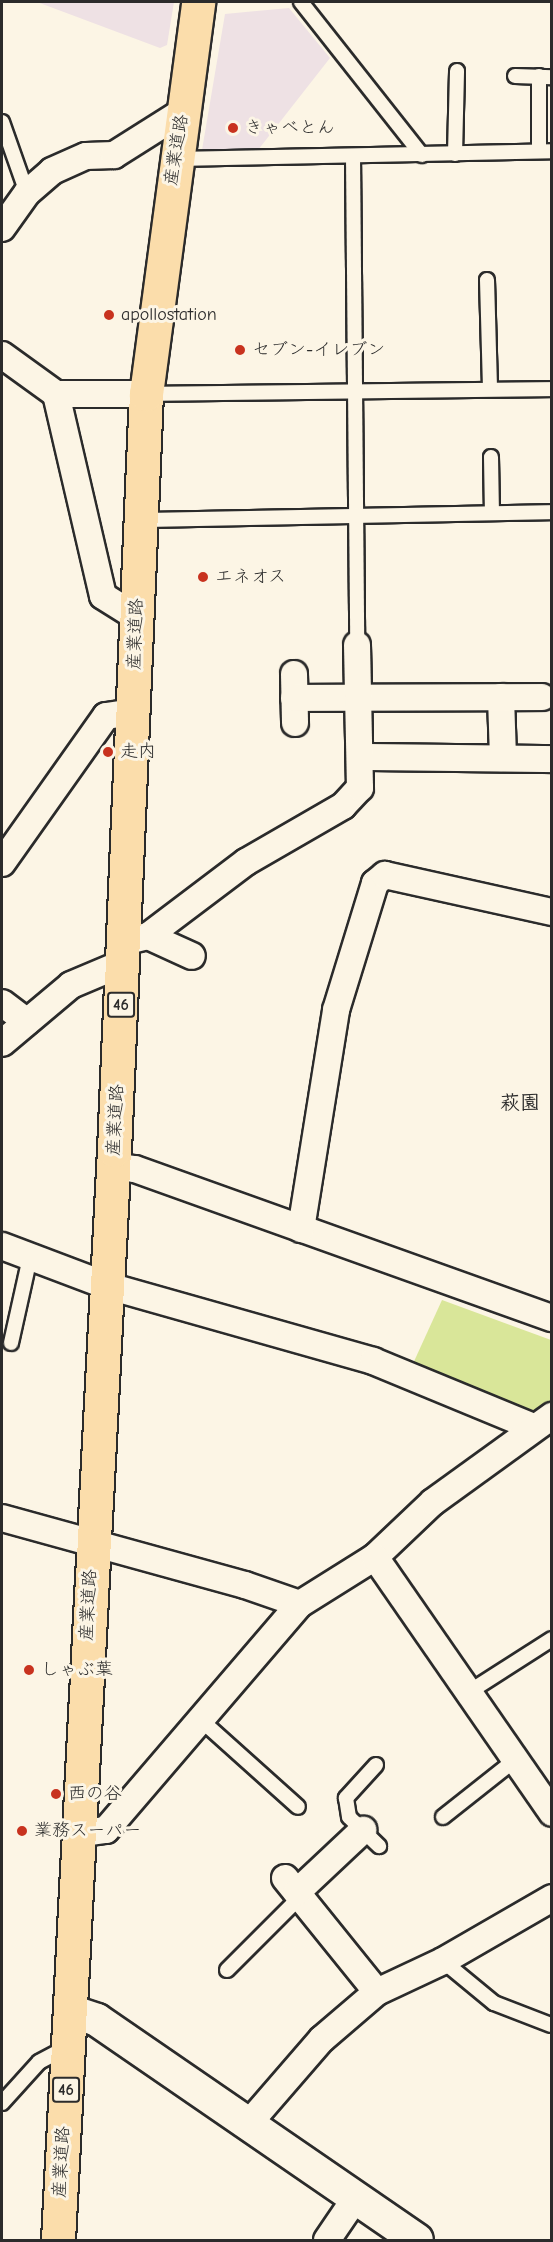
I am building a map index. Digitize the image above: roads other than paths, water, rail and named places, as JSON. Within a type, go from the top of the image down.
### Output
[{"type":"main road","name":"産業道路","points":[[58,2241],[70,2011],[76,1834],[105,1285],[131,947],[133,712],[146,394],[175,159],[184,111],[198,2]]},
{"type":"street","points":[[2,228],[27,193],[52,171],[87,156],[114,155],[184,111]]},
{"type":"street","points":[[2,355],[56,394],[146,394]]},
{"type":"street","points":[[56,394],[103,596],[137,617]]},
{"type":"street","points":[[2,1043],[71,985],[131,947],[246,862],[343,806],[360,788],[357,645]]},
{"type":"street","points":[[501,697],[503,758]]},
{"type":"street","points":[[294,698],[542,697]]},
{"type":"street","points":[[2,863],[106,716],[133,712]]},
{"type":"street","points":[[360,757],[552,759]]},
{"type":"street","points":[[300,1229],[336,1010],[375,883],[385,875],[552,912]]},
{"type":"street","points":[[131,947],[192,956]]},
{"type":"street","points":[[2,1003],[27,1022]]},
{"type":"street","points":[[113,1166],[135,1169],[552,1318]]},
{"type":"street","points":[[2,1246],[105,1285],[373,1361],[542,1421]]},
{"type":"street","points":[[76,1834],[106,1830],[300,1604],[375,1557],[433,1502],[542,1421]]},
{"type":"street","points":[[2,1518],[93,1541],[300,1604]]},
{"type":"street","points":[[375,1557],[552,1813]]},
{"type":"street","points":[[371,1838],[294,1889],[377,1992]]},
{"type":"street","points":[[250,2122],[322,2039],[377,1992],[443,1961],[552,1898]]},
{"type":"street","points":[[70,2011],[97,2020],[250,2122],[417,2241]]},
{"type":"street","points":[[327,2241],[355,2199]]},
{"type":"lane","points":[[301,2],[422,154]]},
{"type":"lane","points":[[455,154],[457,71]]},
{"type":"lane","points":[[175,159],[545,151],[545,76],[515,76]]},
{"type":"lane","points":[[2,123],[27,193]]},
{"type":"lane","points":[[353,156],[353,514],[357,645]]},
{"type":"lane","points":[[487,280],[490,389]]},
{"type":"lane","points":[[146,394],[552,388]]},
{"type":"lane","points":[[491,457],[492,513]]},
{"type":"lane","points":[[140,520],[353,514],[552,512]]},
{"type":"lane","points":[[11,1343],[30,1257]]},
{"type":"lane","points":[[468,1692],[552,1639]]},
{"type":"lane","points":[[201,1720],[298,1808]]},
{"type":"lane","points":[[443,1817],[515,1760]]},
{"type":"lane","points":[[371,1838],[350,1817],[346,1798],[376,1765]]},
{"type":"lane","points":[[226,1970],[294,1889]]},
{"type":"lane","points":[[443,1961],[494,2003],[551,2025]]},
{"type":"lane","points":[[2,2103],[39,2062],[68,2047]]},
{"type":"place","name":"きゃべとん","points":[[233,128]]},
{"type":"place","name":"apollostation","points":[[109,315]]},
{"type":"place","name":"セブン-イレブン","points":[[240,350]]},
{"type":"place","name":"エネオス","points":[[203,577]]},
{"type":"place","name":"走内","points":[[108,752]]},
{"type":"place","name":"しゃぶ葉","points":[[29,1670]]},
{"type":"place","name":"西の谷","points":[[56,1794]]},
{"type":"place","name":"業務スーパー","points":[[22,1831]]},
{"type":"district","name":"萩園","points":[[520,1102]]}]
